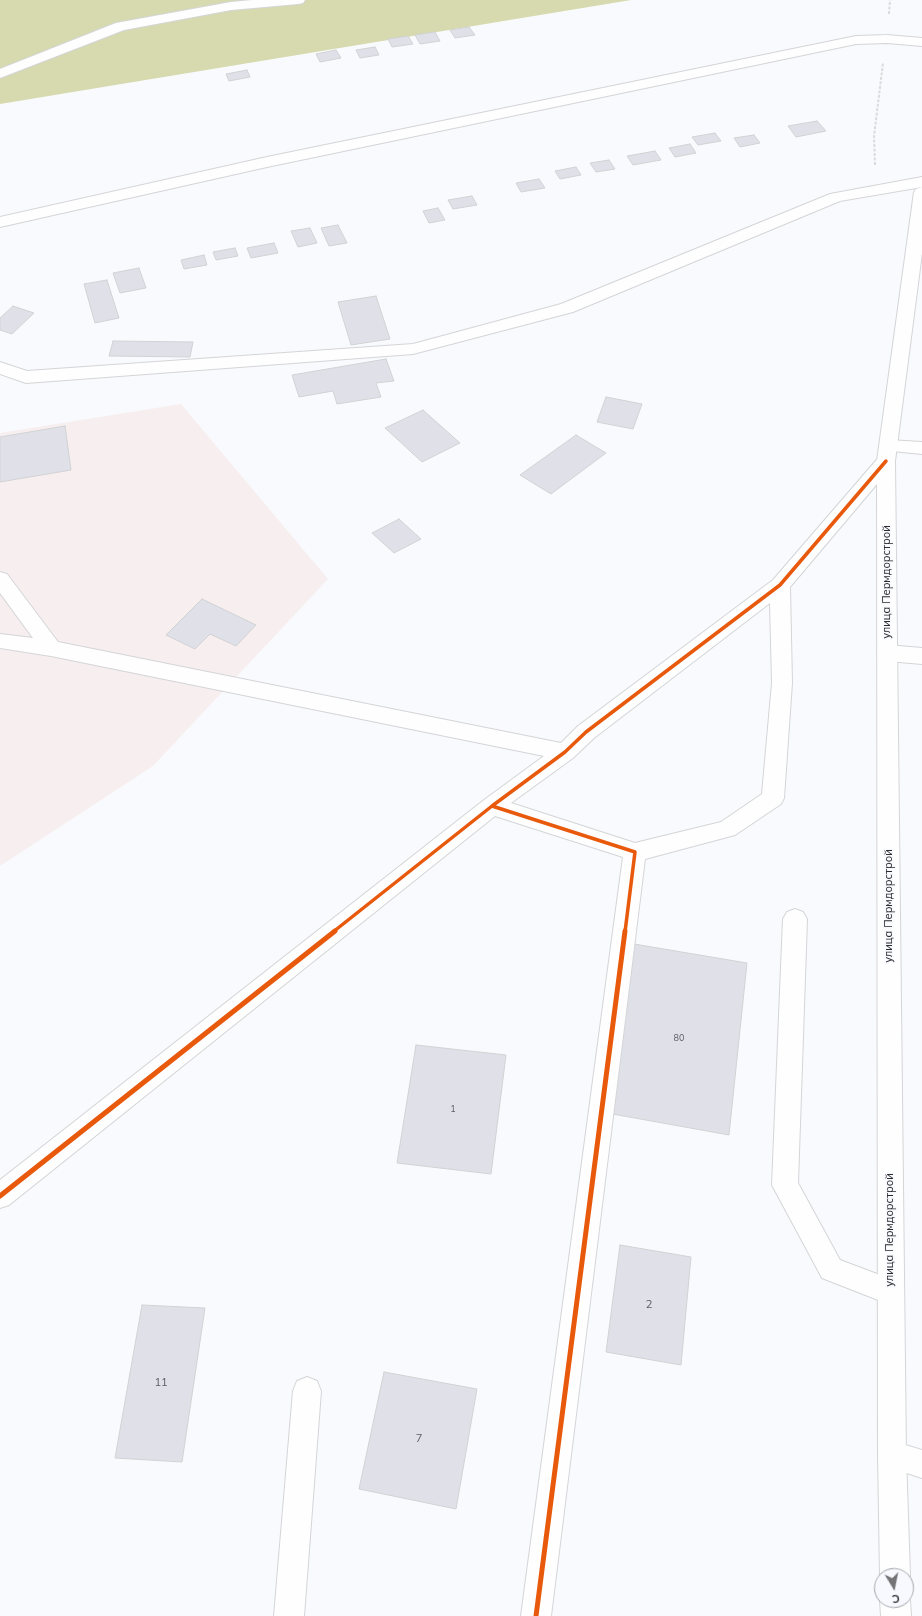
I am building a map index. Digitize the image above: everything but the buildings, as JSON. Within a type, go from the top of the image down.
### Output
[{"type":"street","points":[[0,74],[121,26],[231,6],[298,0]]},
{"type":"street","points":[[0,222],[267,162],[848,42],[887,39],[922,42]]},
{"type":"street","points":[[0,368],[26,377],[413,349],[567,308],[836,197],[922,182]]},
{"type":"street","name":"улица Пермдорстрой","points":[[895,1568],[892,1455],[887,453],[919,239],[922,192]]},
{"type":"street","points":[[0,1196],[492,806],[565,752],[586,732],[780,585],[887,453],[922,448]]},
{"type":"street","points":[[0,579],[51,648]]},
{"type":"street","points":[[492,806],[635,852],[727,829],[773,798],[782,683],[780,585]]},
{"type":"street","points":[[0,641],[51,648],[565,752]]},
{"type":"street","points":[[887,652],[922,656]]},
{"type":"street","points":[[536,1616],[635,852]]},
{"type":"street","points":[[795,919],[785,1185],[831,1269],[891,1292]]},
{"type":"street","points":[[289,1616],[307,1391]]},
{"type":"street","points":[[892,1455],[922,1464]]},
{"type":"path","points":[[876,190],[874,136],[887,39],[890,0]]},
{"type":"shaded area","points":[[181,404],[328,579],[153,766],[0,866],[0,433]]},
{"type":"green space","points":[[0,0],[631,0],[0,104]]},
{"type":"cycle path","points":[[0,1196],[492,806],[565,752],[586,732],[780,585],[886,461]]},
{"type":"cycle path","points":[[492,806],[635,852],[536,1616]]}]
